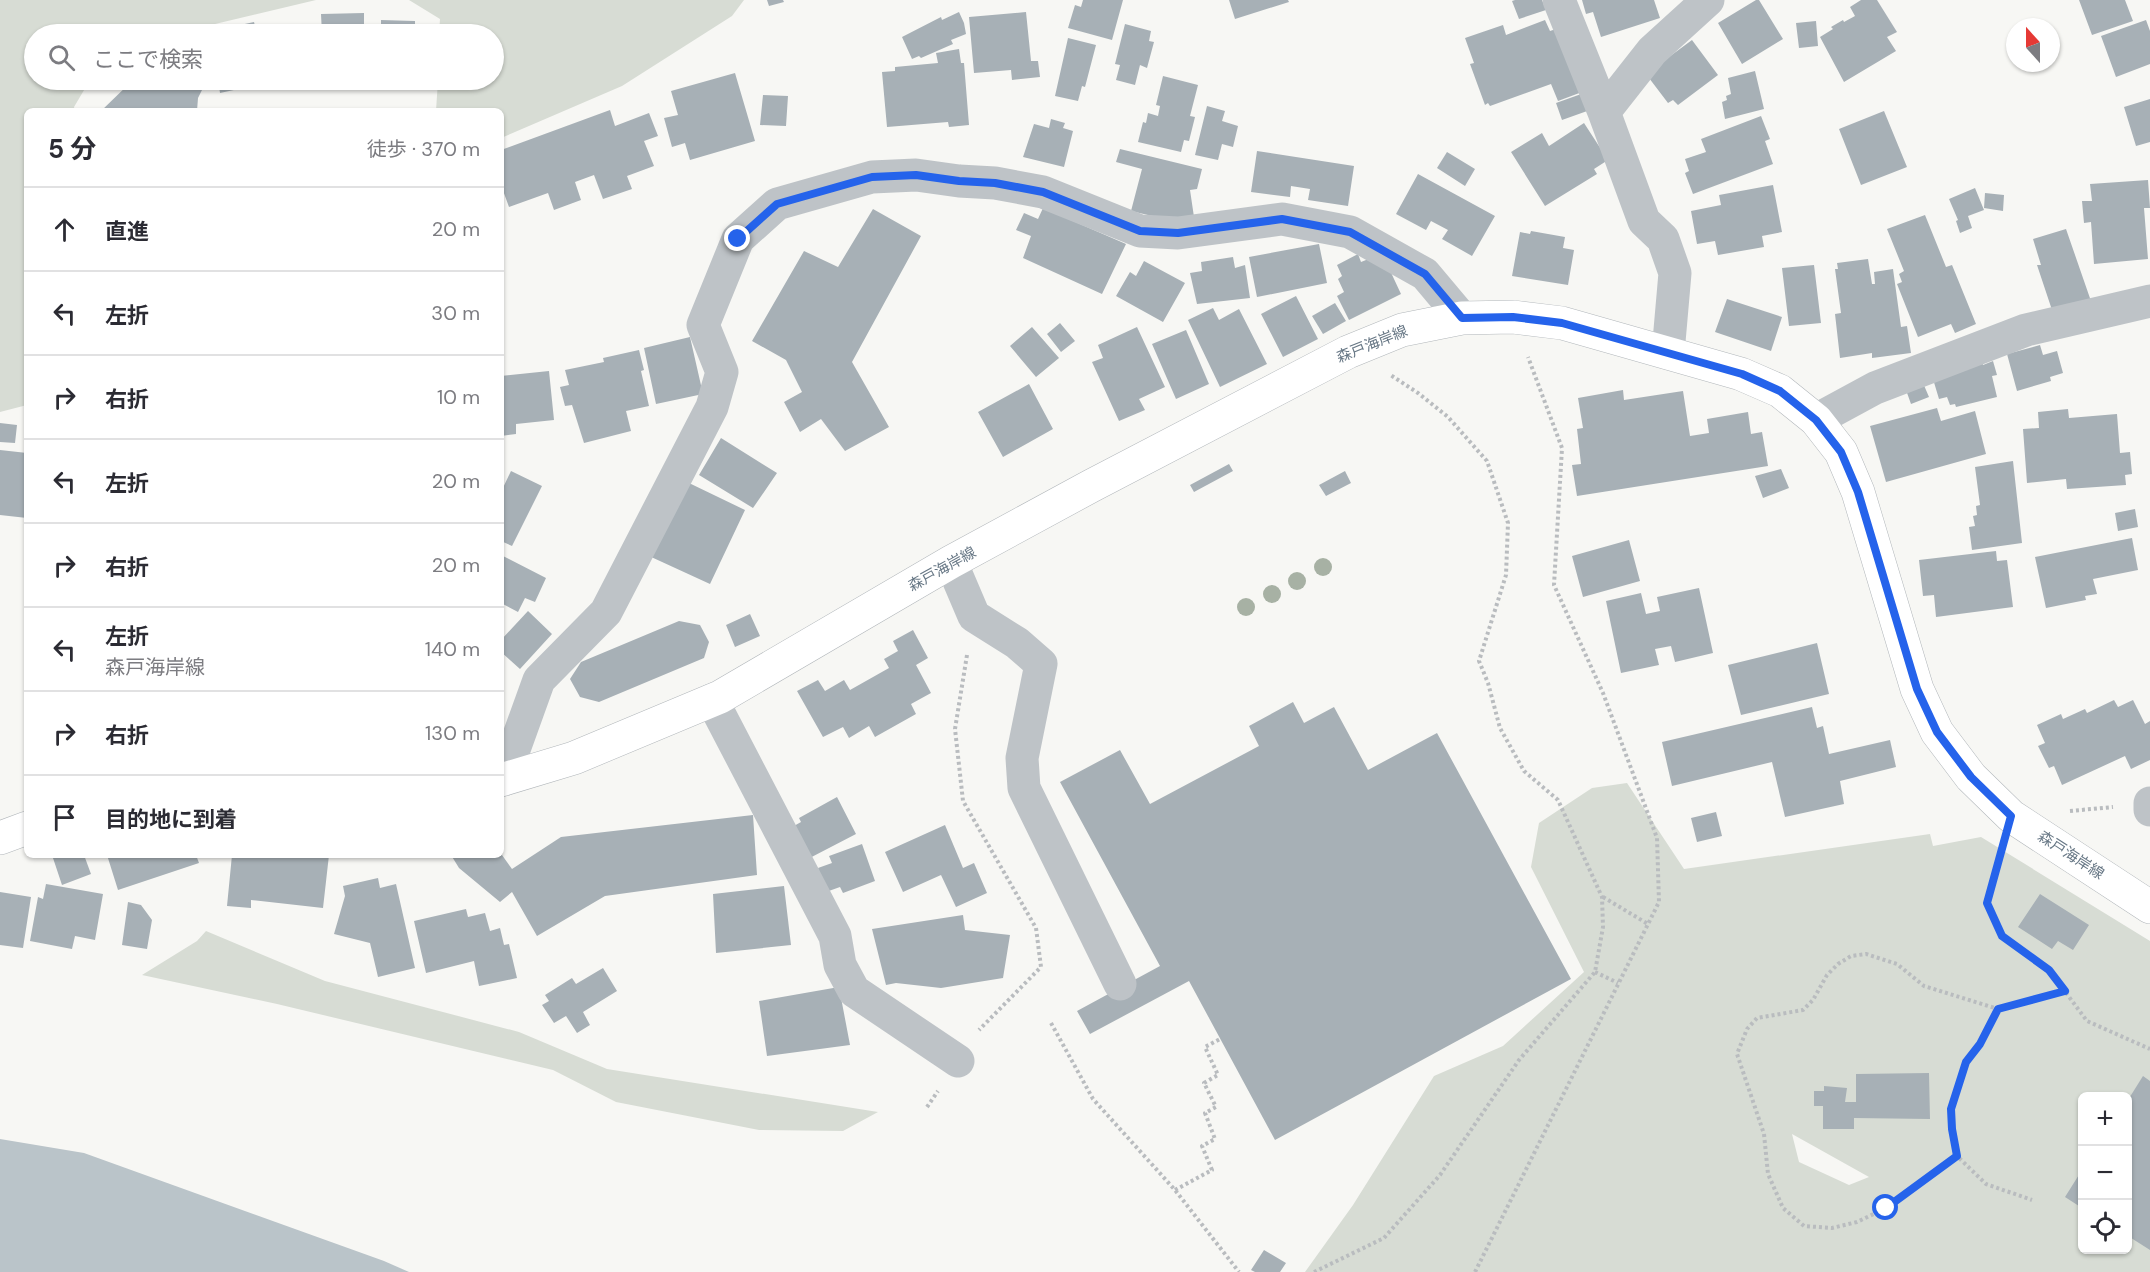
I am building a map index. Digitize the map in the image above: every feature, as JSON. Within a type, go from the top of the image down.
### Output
[{"type":"main road","name":"森戸海岸線","points":[[504,779],[574,758],[712,700],[951,562],[1348,352],[1402,330],[1462,318],[1513,317],[1562,323],[1742,374],[1780,391],[1816,420],[1841,452],[1858,492],[1917,689],[1937,732],[1971,777],[2011,816],[2150,907]]},
{"type":"main road","points":[[0,838],[24,829]]},
{"type":"street","points":[[1558,0],[1604,112],[1644,221],[1664,239],[1675,273],[1668,353]]},
{"type":"street","points":[[1604,112],[1652,51],[1708,0]]},
{"type":"street","points":[[504,775],[539,680],[606,612],[712,407],[722,372],[703,325],[738,239],[777,204],[872,177],[916,175],[995,183],[1043,192],[1140,231],[1178,233],[1282,219],[1350,232],[1425,274],[1462,318]]},
{"type":"street","points":[[1816,420],[1875,388],[2026,330],[2150,301]]},
{"type":"street","points":[[951,562],[974,616],[1017,643],[1041,664],[1022,758],[1024,788],[1120,984]]},
{"type":"street","points":[[712,700],[835,936],[840,965],[854,991],[958,1061]]},
{"type":"path","points":[[1474,1272],[1659,902],[1657,838],[1603,693],[1554,585],[1562,448],[1513,317]]},
{"type":"path","points":[[1314,1272],[1384,1238],[1440,1175],[1519,1060],[1594,972],[1603,927],[1602,897],[1558,800],[1524,771],[1500,728],[1488,683],[1479,661],[1506,575],[1508,523],[1487,461],[1448,417],[1418,393],[1381,368],[1348,352]]},
{"type":"path","points":[[927,1107],[982,1025],[1041,967],[1036,928],[963,801],[955,729],[974,616]]},
{"type":"path","points":[[2068,811],[2150,805]]},
{"type":"path","points":[[2011,816],[1987,903],[2002,936],[2049,970],[2087,1021],[2150,1049]]},
{"type":"path","points":[[1602,897],[1648,924]]},
{"type":"path","points":[[1957,1156],[1886,1208],[1857,1222],[1832,1228],[1804,1226],[1783,1208],[1768,1174],[1764,1134],[1737,1054],[1747,1029],[1757,1017],[1803,1010],[1813,1000],[1827,975],[1838,964],[1851,956],[1866,954],[1897,964],[1924,986],[1998,1009],[2065,991]]},
{"type":"path","points":[[1594,972],[1618,983]]},
{"type":"path","points":[[1998,1009],[1980,1044],[1966,1062],[1951,1109],[1952,1129],[1957,1156],[1986,1184],[2032,1200]]},
{"type":"path","points":[[1051,1023],[1093,1098],[1175,1190],[1239,1272]]},
{"type":"path","points":[[1175,1190],[1212,1170],[1202,1146],[1215,1140],[1205,1113],[1216,1107],[1204,1083],[1218,1075],[1205,1047],[1220,1039]]},
{"type":"shaded area","points":[[0,0],[316,0],[215,24],[24,24],[24,90],[84,90],[74,108],[24,108],[24,406],[0,412]]},
{"type":"shaded area","points":[[409,0],[744,0],[732,16],[622,86],[504,137],[504,108],[436,108],[437,90],[504,90],[504,24],[440,24],[440,19]]},
{"type":"shaded area","points":[[1627,783],[1684,869],[1930,834],[1933,846],[1981,837],[2150,941],[2150,1272],[1305,1272],[1353,1205],[1434,1076],[1503,1046],[1584,972],[1531,867],[1539,823],[1592,788]],"holes":[[[1792,1134],[1869,1177],[1849,1185],[1799,1162]]]},
{"type":"shaded area","points":[[206,931],[325,981],[519,1032],[607,1069],[878,1112],[843,1131],[759,1130],[616,1102],[553,1070],[277,1004],[142,975],[197,941]]},
{"type":"shaded area","points":[[0,1139],[84,1153],[409,1272],[0,1272]]},
{"type":"building","points":[[767,0],[783,0],[784,2],[769,6]]},
{"type":"building","points":[[1083,0],[1123,0],[1112,40],[1068,28],[1075,5],[1081,7]]},
{"type":"building","points":[[1229,0],[1288,0],[1289,2],[1235,19]]},
{"type":"building","points":[[1542,0],[1546,10],[1519,19],[1512,1]]},
{"type":"building","points":[[1582,0],[1654,0],[1660,18],[1601,37],[1593,12],[1586,14]]},
{"type":"building","points":[[1759,0],[1783,39],[1742,64],[1718,23]]},
{"type":"building","points":[[1861,0],[1877,0],[1897,32],[1887,37],[1896,51],[1844,82],[1820,37],[1833,29],[1831,27],[1855,16],[1850,7]]},
{"type":"building","points":[[2079,0],[2125,0],[2133,21],[2092,35]]},
{"type":"building","points":[[959,12],[966,34],[951,40],[953,44],[921,58],[919,56],[912,59],[902,37],[941,17],[942,20]]},
{"type":"building","points":[[1026,12],[1031,61],[1038,61],[1040,77],[1012,80],[1011,70],[974,73],[969,17]]},
{"type":"building","points":[[364,13],[364,24],[322,24],[321,14]]},
{"type":"building","points":[[381,20],[415,21],[415,24],[381,24]]},
{"type":"building","points":[[1545,20],[1550,31],[1556,29],[1582,92],[1558,101],[1551,84],[1490,106],[1488,103],[1485,105],[1470,64],[1474,63],[1465,38],[1503,25],[1506,35]]},
{"type":"building","points":[[2146,20],[2150,31],[2150,64],[2116,77],[2101,36]]},
{"type":"building","points":[[1816,21],[1818,46],[1799,48],[1796,23]]},
{"type":"building","points":[[1125,24],[1151,31],[1149,41],[1154,42],[1147,68],[1140,65],[1135,85],[1116,80],[1120,65],[1115,64]]},
{"type":"building","points":[[1068,38],[1096,45],[1085,87],[1082,86],[1078,101],[1055,96]]},
{"type":"building","points":[[1692,40],[1718,75],[1678,105],[1673,100],[1668,103],[1649,78],[1654,68]]},
{"type":"building","points":[[959,49],[961,63],[964,63],[969,125],[949,127],[948,122],[887,127],[882,72],[895,71],[895,67],[938,63],[936,53]]},
{"type":"building","points":[[1755,71],[1764,109],[1725,119],[1722,102],[1727,100],[1726,96],[1731,94],[1728,78]]},
{"type":"building","points":[[735,73],[755,141],[690,160],[685,143],[672,147],[664,118],[678,115],[671,91]]},
{"type":"building","points":[[1163,76],[1198,85],[1190,116],[1195,117],[1189,141],[1184,140],[1181,152],[1138,142],[1148,113],[1158,116],[1160,106],[1156,105]]},
{"type":"building","points":[[123,90],[202,90],[198,98],[197,108],[104,108]]},
{"type":"building","points":[[1584,93],[1590,110],[1562,120],[1556,103]]},
{"type":"building","points":[[763,95],[788,96],[786,126],[760,125]]},
{"type":"building","points":[[2150,99],[2150,142],[2136,146],[2124,107]]},
{"type":"building","points":[[1207,106],[1225,111],[1222,121],[1238,126],[1233,147],[1222,144],[1218,160],[1195,155]]},
{"type":"building","points":[[610,110],[615,126],[649,113],[658,136],[644,141],[654,166],[627,176],[632,189],[603,199],[594,175],[575,182],[581,200],[554,210],[548,193],[509,207],[504,193],[504,149]]},
{"type":"building","points":[[1884,111],[1907,167],[1861,185],[1839,129]]},
{"type":"building","points":[[1761,116],[1770,139],[1765,141],[1773,164],[1693,194],[1685,173],[1689,171],[1685,159],[1706,152],[1701,139]]},
{"type":"building","points":[[1051,119],[1065,123],[1063,128],[1073,131],[1064,167],[1023,157],[1034,124],[1049,128]]},
{"type":"building","points":[[1584,123],[1608,160],[1594,169],[1597,174],[1545,206],[1511,152],[1542,133],[1549,146]]},
{"type":"building","points":[[1120,149],[1202,169],[1197,189],[1190,190],[1194,217],[1169,220],[1131,211],[1142,169],[1116,162]]},
{"type":"building","points":[[1257,151],[1354,166],[1348,206],[1308,200],[1310,189],[1291,186],[1290,197],[1251,192]]},
{"type":"building","points":[[1447,152],[1475,169],[1465,186],[1437,168]]},
{"type":"building","points":[[1418,174],[1495,216],[1472,256],[1442,239],[1448,230],[1431,221],[1426,230],[1396,214]]},
{"type":"building","points":[[2148,180],[2150,208],[2144,208],[2148,259],[2094,264],[2091,222],[2084,223],[2082,201],[2092,201],[2090,184]]},
{"type":"building","points":[[1773,185],[1782,232],[1762,236],[1764,247],[1718,255],[1715,241],[1697,244],[1691,211],[1721,205],[1719,195]]},
{"type":"building","points":[[1975,188],[1984,210],[1968,216],[1972,228],[1960,233],[1956,221],[1958,220],[1949,199]]},
{"type":"building","points":[[1985,193],[2004,195],[2003,211],[1984,208]]},
{"type":"building","points":[[1043,208],[1126,244],[1102,294],[1023,258],[1031,236],[1016,230],[1024,213],[1038,219]]},
{"type":"building","points":[[873,209],[921,236],[852,362],[889,427],[845,451],[821,419],[800,432],[784,402],[802,392],[786,360],[752,341],[804,251],[838,267]]},
{"type":"building","points":[[1925,215],[1946,267],[1952,265],[1976,324],[1955,333],[1951,324],[1918,337],[1897,284],[1902,282],[1899,274],[1904,271],[1887,229]]},
{"type":"building","points":[[2066,229],[2092,304],[2054,316],[2037,265],[2041,265],[2033,239]]},
{"type":"building","points":[[1531,231],[1565,237],[1563,248],[1574,250],[1568,285],[1512,276],[1520,232],[1530,234]]},
{"type":"building","points":[[1319,244],[1327,283],[1257,297],[1249,257]]},
{"type":"building","points":[[1358,254],[1361,262],[1371,258],[1387,264],[1401,294],[1349,320],[1337,296],[1344,292],[1338,279],[1342,276],[1337,265]]},
{"type":"building","points":[[1233,257],[1235,268],[1245,265],[1250,298],[1197,304],[1190,273],[1202,271],[1201,262]]},
{"type":"building","points":[[1868,259],[1872,284],[1875,284],[1874,272],[1893,269],[1901,327],[1907,326],[1911,353],[1872,358],[1872,353],[1840,358],[1835,314],[1841,313],[1835,269],[1838,269],[1837,263]]},
{"type":"building","points":[[1144,261],[1185,283],[1163,322],[1116,296],[1130,272],[1136,276]]},
{"type":"building","points":[[1814,265],[1821,323],[1789,326],[1782,268]]},
{"type":"building","points":[[1296,296],[1318,339],[1283,357],[1261,314]]},
{"type":"building","points":[[1727,299],[1782,317],[1771,351],[1715,332]]},
{"type":"building","points":[[1335,303],[1346,321],[1323,334],[1312,316]]},
{"type":"building","points":[[1213,308],[1219,320],[1239,309],[1267,364],[1220,387],[1188,320]]},
{"type":"building","points":[[1060,323],[1075,341],[1061,352],[1047,334]]},
{"type":"building","points":[[1032,327],[1059,358],[1036,377],[1010,346]]},
{"type":"building","points":[[1137,327],[1165,387],[1139,399],[1145,410],[1119,421],[1092,362],[1103,358],[1098,345]]},
{"type":"building","points":[[1186,330],[1209,384],[1176,399],[1152,344]]},
{"type":"building","points":[[690,337],[703,394],[656,404],[644,348]]},
{"type":"building","points":[[2040,345],[2043,355],[2057,351],[2063,373],[2050,377],[2051,381],[2017,391],[2007,354]]},
{"type":"building","points":[[639,350],[649,406],[626,411],[631,431],[584,443],[572,405],[565,406],[560,387],[569,385],[565,370],[604,362],[603,358]]},
{"type":"building","points":[[1982,360],[1983,365],[1993,361],[1997,375],[1992,376],[1997,397],[1956,407],[1955,404],[1950,405],[1947,397],[1939,399],[1933,379]]},
{"type":"building","points":[[549,371],[554,420],[516,424],[516,434],[504,436],[504,376]]},
{"type":"building","points":[[1923,383],[1929,397],[1911,404],[1906,390]]},
{"type":"building","points":[[1029,384],[1053,429],[1003,457],[978,412]]},
{"type":"building","points":[[1623,390],[1624,400],[1683,391],[1690,436],[1709,433],[1707,419],[1748,412],[1751,434],[1762,432],[1768,466],[1577,496],[1572,465],[1581,464],[1577,429],[1583,428],[1578,398]]},
{"type":"building","points":[[1937,408],[1941,421],[1975,411],[1986,454],[1886,482],[1870,426]]},
{"type":"building","points":[[2068,409],[2069,418],[2117,414],[2120,453],[2130,452],[2132,474],[2125,475],[2126,485],[2067,489],[2066,479],[2027,483],[2023,429],[2039,428],[2038,412]]},
{"type":"building","points":[[0,423],[17,425],[15,443],[0,442]]},
{"type":"building","points":[[721,438],[777,473],[753,508],[699,475]]},
{"type":"building","points":[[0,450],[24,453],[24,518],[0,515]]},
{"type":"building","points":[[2013,461],[2022,543],[1972,550],[1969,527],[1975,526],[1973,516],[1977,515],[1976,506],[1980,505],[1975,467]]},
{"type":"building","points":[[1229,464],[1233,471],[1194,492],[1190,485]]},
{"type":"building","points":[[1781,469],[1789,488],[1763,498],[1755,476]]},
{"type":"building","points":[[511,471],[542,486],[512,546],[504,542],[504,486]]},
{"type":"building","points":[[1345,471],[1351,483],[1326,496],[1319,485]]},
{"type":"building","points":[[689,483],[745,510],[710,584],[649,556]]},
{"type":"building","points":[[2135,509],[2138,527],[2118,531],[2115,513]]},
{"type":"building","points":[[2132,538],[2138,570],[2093,579],[2097,594],[2085,596],[2086,600],[2046,608],[2035,557]]},
{"type":"building","points":[[1629,540],[1640,581],[1583,597],[1572,556]]},
{"type":"building","points":[[1996,551],[1997,561],[2007,560],[2013,607],[1936,617],[1934,595],[1923,596],[1919,560]]},
{"type":"building","points":[[504,557],[546,578],[535,602],[525,598],[518,612],[504,605]]},
{"type":"building","points":[[1699,588],[1713,653],[1675,662],[1671,646],[1655,649],[1659,665],[1621,673],[1606,601],[1641,593],[1646,614],[1660,611],[1657,597]]},
{"type":"building","points":[[528,611],[552,634],[520,669],[504,655],[504,637]]},
{"type":"building","points":[[750,614],[760,636],[735,647],[726,625]]},
{"type":"building","points":[[679,621],[700,625],[709,642],[704,658],[599,702],[580,697],[570,679],[581,662]]},
{"type":"building","points":[[913,630],[928,658],[916,665],[931,693],[911,704],[916,714],[875,737],[869,726],[849,738],[843,727],[823,737],[797,691],[818,680],[825,691],[844,680],[850,690],[889,668],[884,659],[898,651],[893,641]]},
{"type":"building","points":[[1817,643],[1829,694],[1741,715],[1728,665]]},
{"type":"building","points":[[2114,700],[2118,707],[2133,700],[2145,724],[2150,721],[2150,760],[2131,769],[2125,756],[2062,785],[2054,766],[2049,768],[2038,746],[2045,743],[2037,725],[2061,714],[2063,719],[2085,709],[2087,713]]},
{"type":"building","points":[[1293,702],[1304,723],[1334,707],[1368,770],[1437,733],[1571,979],[1275,1140],[1189,981],[1090,1034],[1077,1011],[1160,966],[1060,782],[1120,750],[1150,804],[1259,746],[1249,726]]},
{"type":"building","points":[[1812,707],[1817,728],[1823,726],[1829,754],[1890,740],[1896,767],[1840,781],[1844,804],[1785,817],[1772,762],[1672,786],[1662,742]]},
{"type":"building","points":[[837,797],[856,834],[802,862],[785,831],[801,822],[799,818]]},
{"type":"building","points":[[1716,812],[1722,836],[1697,842],[1691,818]]},
{"type":"building","points":[[753,815],[757,875],[605,896],[537,936],[512,892],[500,902],[459,868],[453,858],[504,858],[512,869],[561,837]]},
{"type":"building","points":[[945,825],[963,868],[974,863],[987,893],[956,907],[941,875],[903,892],[885,852]]},
{"type":"building","points":[[862,844],[875,881],[843,893],[840,887],[826,892],[818,868],[832,863],[829,856]]},
{"type":"building","points":[[53,858],[85,858],[91,874],[62,885]]},
{"type":"building","points":[[108,858],[197,858],[199,863],[118,890]]},
{"type":"building","points":[[232,858],[329,858],[323,908],[251,900],[251,908],[227,906]]},
{"type":"building","points":[[378,878],[380,888],[396,884],[415,968],[378,977],[370,943],[334,934],[345,896],[343,886]]},
{"type":"building","points":[[46,884],[103,894],[95,940],[75,936],[72,949],[30,941],[38,897],[43,899]]},
{"type":"building","points":[[784,886],[791,945],[716,953],[713,894]]},
{"type":"building","points":[[0,892],[31,897],[23,948],[0,945]]},
{"type":"building","points":[[2040,894],[2089,925],[2073,950],[2058,941],[2052,949],[2018,927]]},
{"type":"building","points":[[128,902],[141,905],[152,920],[147,949],[122,945]]},
{"type":"building","points":[[466,909],[468,917],[485,913],[490,931],[500,928],[504,945],[509,944],[517,978],[479,986],[474,961],[426,973],[414,921]]},
{"type":"building","points":[[963,915],[965,930],[1010,935],[1003,978],[941,988],[896,983],[886,985],[872,929]]},
{"type":"building","points":[[603,968],[617,991],[583,1012],[590,1025],[577,1033],[566,1016],[554,1023],[542,1005],[549,1001],[545,995],[572,978],[576,984]]},
{"type":"building","points":[[839,987],[850,1045],[767,1056],[759,1001]]},
{"type":"building","points":[[1929,1073],[1930,1119],[1854,1118],[1854,1129],[1823,1129],[1823,1106],[1814,1106],[1814,1091],[1824,1091],[1824,1086],[1847,1088],[1845,1102],[1856,1102],[1856,1074]]},
{"type":"building","points":[[2143,1076],[2150,1081],[2150,1250],[2132,1239],[2132,1094]]},
{"type":"building","points":[[2078,1176],[2078,1205],[2065,1197]]},
{"type":"building","points":[[1264,1250],[1286,1263],[1280,1272],[1251,1270]]},
{"type":"route","points":[[738,239],[777,204],[872,177],[916,175],[995,183],[1043,192],[1140,231],[1178,233],[1282,219],[1350,232],[1425,274],[1462,318],[1513,317],[1562,323],[1742,374],[1780,391],[1816,420],[1841,452],[1858,492],[1917,689],[1937,732],[1971,777],[2011,816],[1987,903],[2002,936],[2049,970],[2065,991],[1998,1009],[1980,1044],[1966,1062],[1951,1109],[1957,1156],[1886,1208]]}]
